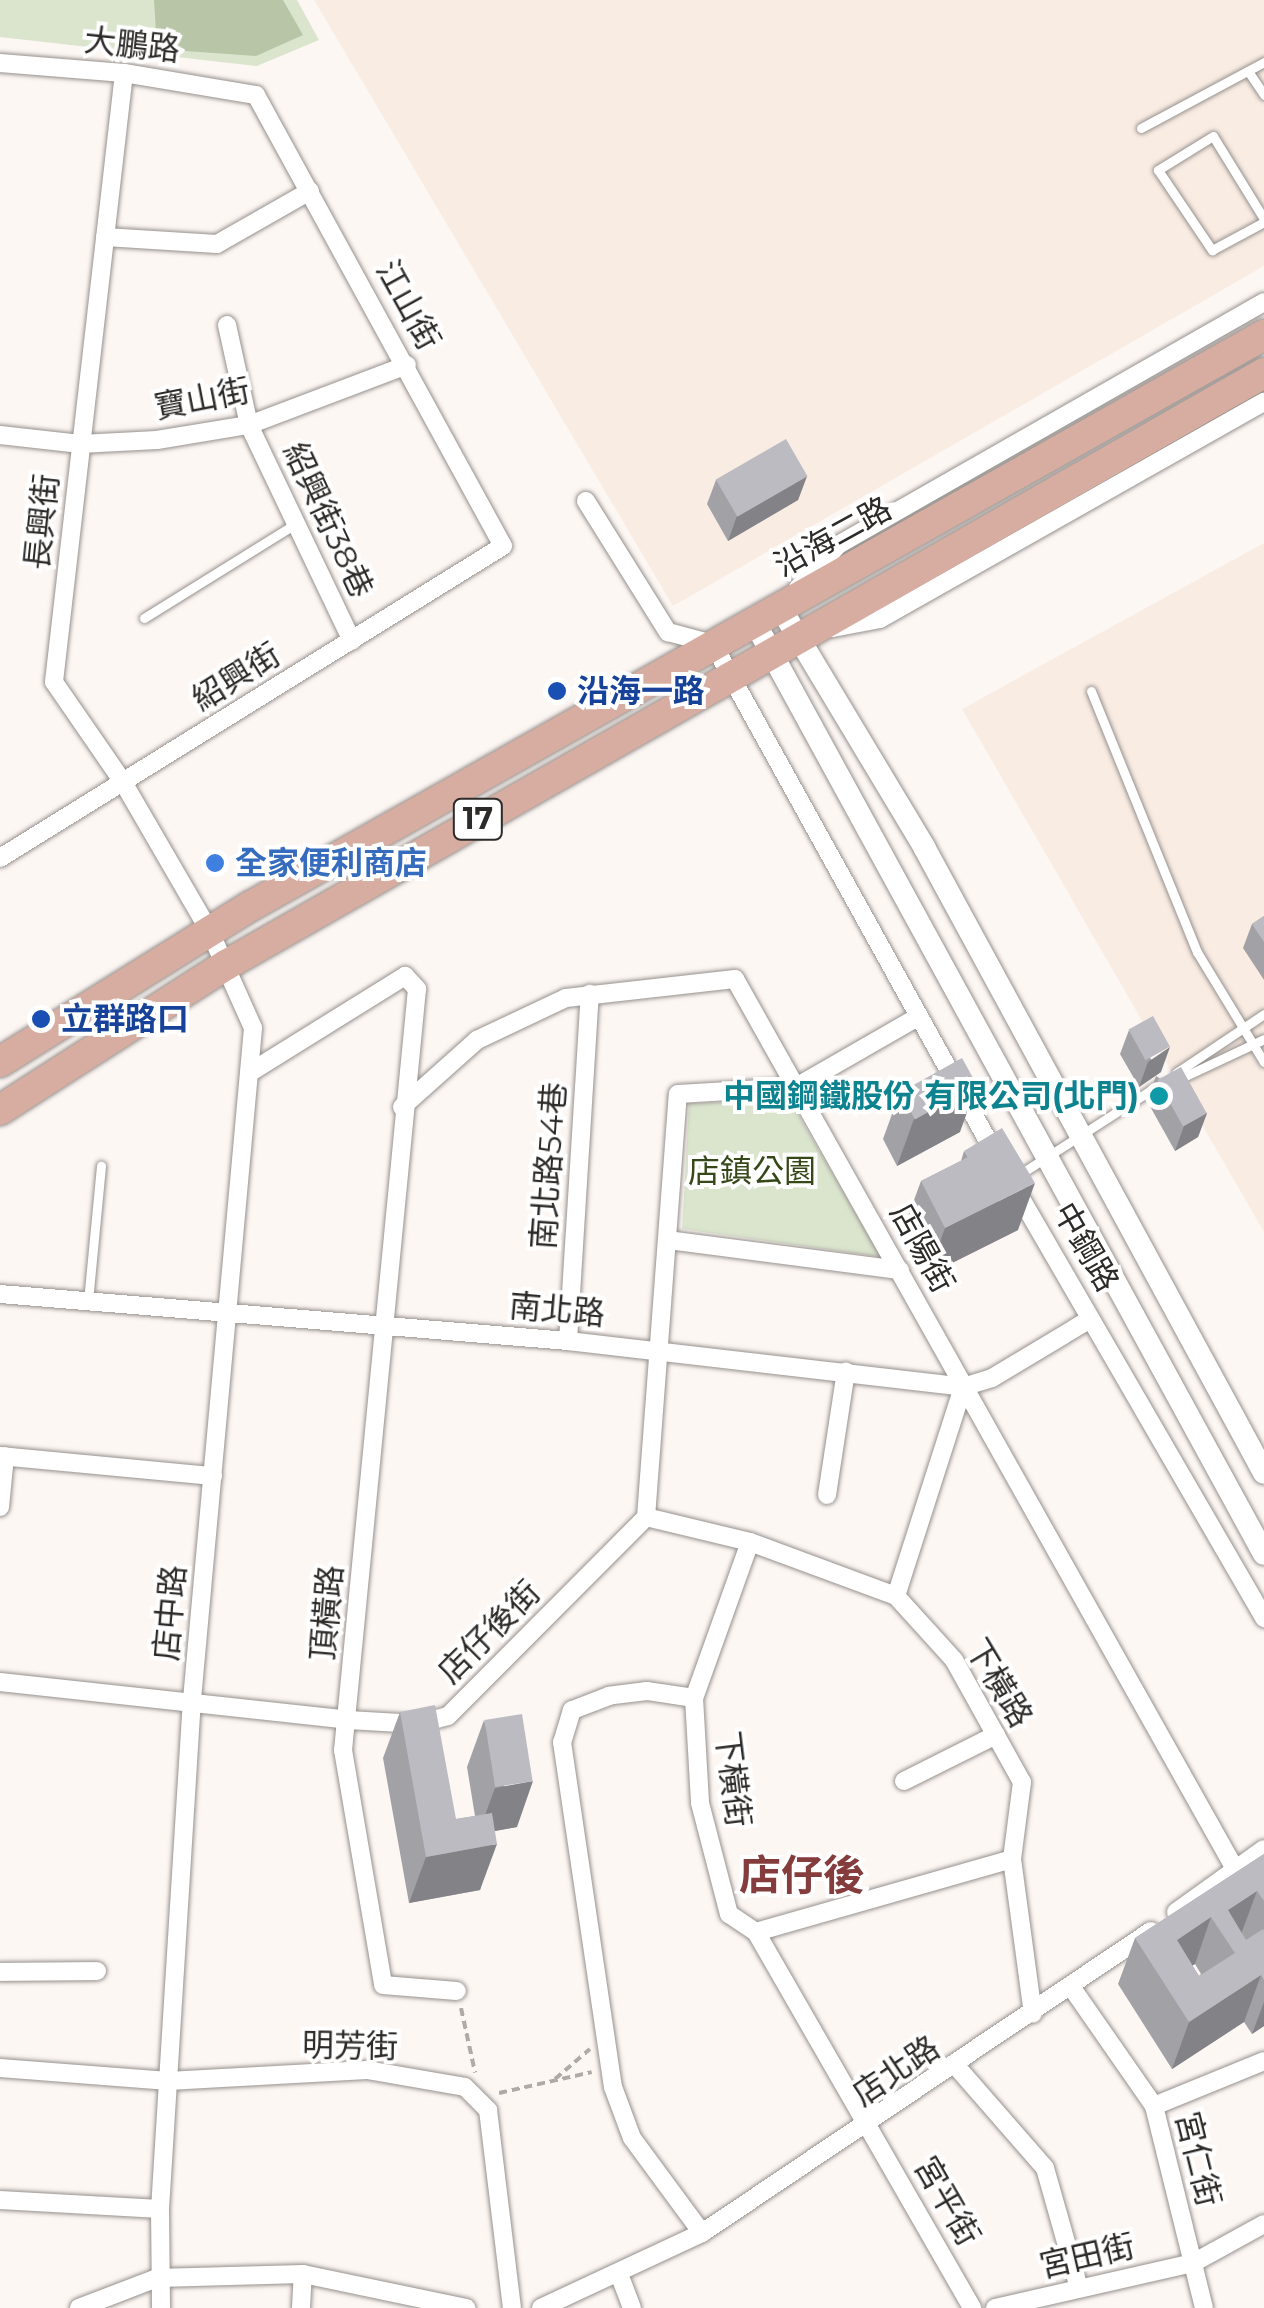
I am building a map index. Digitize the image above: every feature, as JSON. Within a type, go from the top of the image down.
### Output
[{"type":"main road","name":"沿海二路","points":[[767,614],[1264,335]]},
{"type":"main road","name":"17","points":[[0,1110],[226,965],[730,674],[1264,373]]},
{"type":"main road","name":"17","points":[[0,1062],[211,934],[767,614]]},
{"type":"street","name":"大鵬路","points":[[0,63],[124,73],[256,94]]},
{"type":"street","name":"長興街","points":[[124,73],[54,682],[122,782],[211,934]]},
{"type":"street","name":"江山街","points":[[256,94],[503,546]]},
{"type":"street","points":[[105,236],[217,244],[310,190]]},
{"type":"street","name":"沿海二路","points":[[767,614],[838,545],[1264,302]]},
{"type":"street","name":"紹興街38巷","points":[[227,325],[249,425],[352,641]]},
{"type":"street","name":"寶山街","points":[[0,434],[80,444],[157,440],[249,425],[407,365]]},
{"type":"street","points":[[798,636],[880,619],[1264,402]]},
{"type":"street","points":[[586,501],[668,632],[713,644]]},
{"type":"street","name":"紹興街","points":[[0,858],[503,546]]},
{"type":"street","name":"中鋼路","points":[[767,614],[798,636],[924,847],[1264,1473]]},
{"type":"street","name":"中鋼路","points":[[767,614],[770,652],[1049,1155],[1264,1554]]},
{"type":"street","name":"中鋼路","points":[[713,644],[916,1018],[1264,1618]]},
{"type":"street","name":"店中路","points":[[161,2308],[157,2278],[160,2209],[192,1698],[253,1028],[211,934]]},
{"type":"street","name":"頂橫路","points":[[249,1073],[406,976],[417,989],[402,1107],[348,1720],[342,1750],[383,1985],[457,1991]]},
{"type":"street","name":"店陽街","points":[[402,1107],[478,1040],[566,998],[735,979],[1235,1869]]},
{"type":"street","name":"南北路54巷","points":[[568,1341],[590,994]]},
{"type":"street","points":[[646,1517],[678,1094],[796,1087],[916,1018]]},
{"type":"street","points":[[668,1240],[900,1270]]},
{"type":"street","name":"南北路","points":[[0,1294],[568,1341],[963,1387]]},
{"type":"street","points":[[896,1596],[963,1387],[992,1378],[1090,1318]]},
{"type":"street","points":[[828,1496],[846,1371]]},
{"type":"street","points":[[0,1508],[2,1456],[213,1476]]},
{"type":"street","name":"店仔後街","points":[[0,1682],[192,1698],[348,1720],[418,1724],[448,1716],[646,1517]]},
{"type":"street","name":"下橫路","points":[[646,1517],[750,1542],[896,1596],[954,1660],[1022,1782],[1012,1859],[1033,2014]]},
{"type":"street","name":"下橫街","points":[[750,1542],[694,1698],[700,1803],[729,1914],[756,1932],[867,2127]]},
{"type":"street","points":[[694,1698],[647,1691],[609,1696],[572,1710],[562,1742],[611,2068],[632,2138],[702,2234]]},
{"type":"street","points":[[904,1781],[996,1735]]},
{"type":"street","name":"店北路","points":[[541,2308],[702,2234],[1072,1988],[1264,1848]]},
{"type":"street","points":[[756,1932],[1012,1859]]},
{"type":"street","points":[[0,1972],[98,1972]]},
{"type":"street","name":"宮仁街","points":[[1072,1988],[1154,2106],[1204,2308]]},
{"type":"street","points":[[1154,2106],[1264,2061]]},
{"type":"street","points":[[956,2066],[1045,2168],[1080,2288]]},
{"type":"street","name":"明芳街","points":[[0,2068],[168,2081],[367,2070],[465,2087],[480,2097]]},
{"type":"street","points":[[480,2097],[488,2110],[512,2308]]},
{"type":"street","name":"宮平街","points":[[867,2127],[936,2236],[972,2308]]},
{"type":"street","points":[[0,2200],[160,2209]]},
{"type":"street","name":"宮田街","points":[[996,2308],[1193,2262],[1264,2224]]},
{"type":"street","points":[[301,2308],[303,2274]]},
{"type":"street","points":[[78,2308],[157,2278],[303,2274],[466,2308]]},
{"type":"street","points":[[619,2274],[632,2308]]},
{"type":"lane","points":[[1142,128],[1264,62]]},
{"type":"lane","points":[[1248,71],[1264,95]]},
{"type":"lane","points":[[1214,136],[1264,221],[1212,250],[1158,170],[1214,136]]},
{"type":"lane","points":[[144,618],[296,524]]},
{"type":"lane","points":[[1091,691],[1197,952],[1264,1062]]},
{"type":"lane","points":[[1010,1181],[1264,1014]]},
{"type":"lane","points":[[1152,1091],[1264,1039]]},
{"type":"lane","points":[[88,1301],[101,1166]]},
{"type":"path","points":[[457,1991],[480,2097],[611,2068]]},
{"type":"path","points":[[553,2081],[608,2032]]},
{"type":"shaded area","points":[[314,0],[1264,0],[1264,266],[673,606]]},
{"type":"shaded area","points":[[1264,543],[1264,1232],[962,709]]},
{"type":"green space","points":[[0,0],[297,0],[319,40],[257,66],[0,37]]},
{"type":"green space","points":[[154,0],[283,0],[303,35],[256,56],[157,49]]},
{"type":"green space","name":"店鎮公園","points":[[790,1101],[881,1257],[682,1229],[689,1103]]},
{"type":"building","points":[[786,439],[808,476],[737,517],[716,479]]},
{"type":"building","points":[[1264,916],[1264,942],[1252,924]]},
{"type":"building","points":[[1153,1016],[1170,1047],[1145,1060],[1129,1030]]},
{"type":"building","points":[[962,1058],[977,1085],[915,1120],[900,1092]]},
{"type":"building","points":[[1181,1067],[1207,1113],[1183,1126],[1157,1080]]},
{"type":"building","points":[[1002,1128],[1035,1183],[945,1228],[921,1181],[968,1157],[964,1151]]},
{"type":"building","points":[[435,1705],[456,1819],[492,1813],[497,1844],[426,1857],[400,1712]]},
{"type":"building","points":[[522,1714],[533,1781],[495,1787],[484,1720]]},
{"type":"building","points":[[1264,1854],[1264,1901],[1257,1891],[1228,1910],[1246,1940],[1263,1929],[1264,1980],[1261,1975],[1189,2022],[1135,1938]],"holes":[[[1211,1917],[1235,1953],[1199,1976],[1177,1940]]]},
{"type":"place","name":"沿海一路","points":[[557,691]]},
{"type":"place","name":"全家便利商店","points":[[215,863]]},
{"type":"place","name":"立群路口","points":[[41,1019]]},
{"type":"place","name":"中國鋼鐵股份 有限公司(北門)","points":[[1159,1096]]},
{"type":"district","name":"店仔後","points":[[802,1875]]}]
